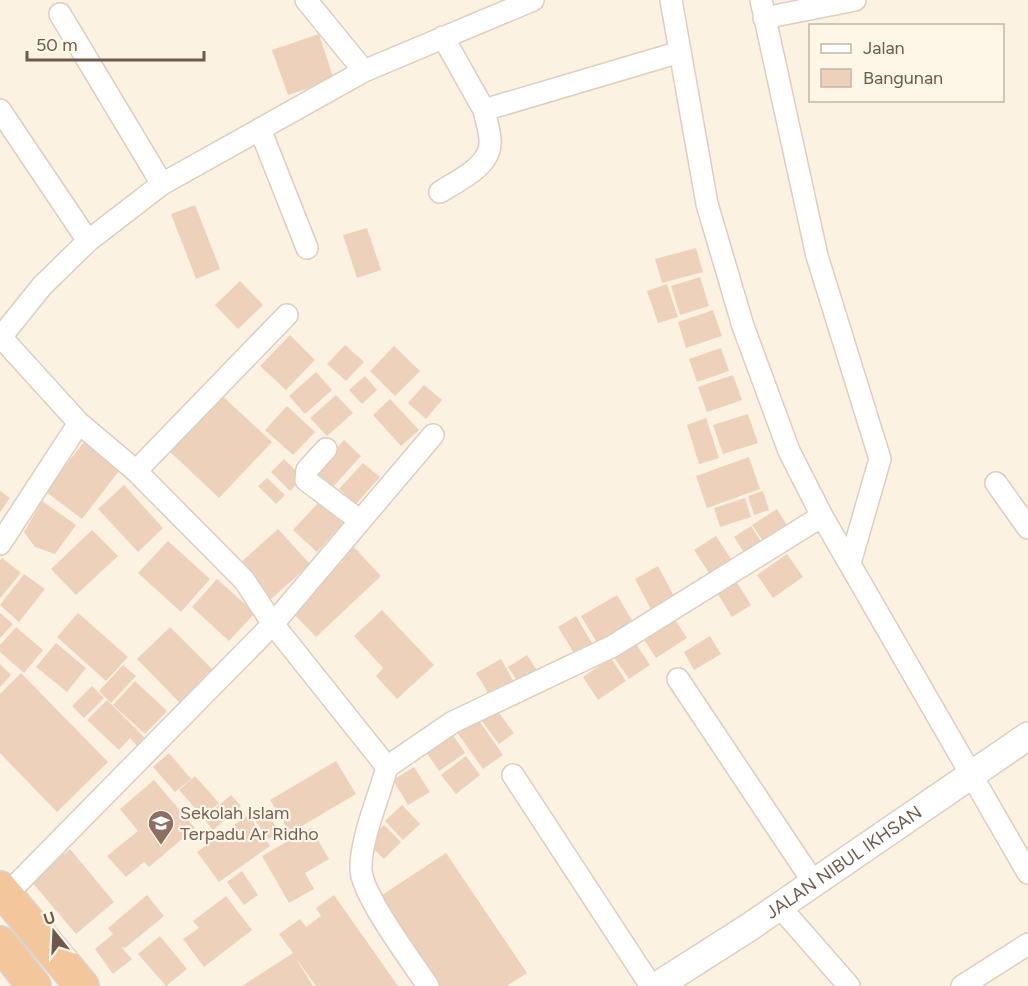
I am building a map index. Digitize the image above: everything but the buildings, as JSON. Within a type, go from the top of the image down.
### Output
[{"type":"highway","points":[[3,892],[82,986]]},
{"type":"highway","points":[[0,943],[34,986]]},
{"type":"street","points":[[306,0],[364,71]]},
{"type":"street","points":[[387,767],[273,624],[244,580],[136,471],[80,423],[3,345],[42,286],[88,241],[162,184],[364,71],[533,0]]},
{"type":"street","points":[[671,0],[707,204],[743,326],[789,451],[822,516],[974,775],[1028,873]]},
{"type":"street","points":[[850,563],[880,459],[817,256],[762,9],[855,0]]},
{"type":"street","points":[[60,14],[162,184]]},
{"type":"street","points":[[440,192],[469,174],[486,157],[490,144],[484,110],[443,37]]},
{"type":"street","points":[[484,110],[680,52]]},
{"type":"street","points":[[0,110],[88,241]]},
{"type":"street","points":[[260,129],[307,248]]},
{"type":"street","points":[[136,471],[287,315]]},
{"type":"street","points":[[0,544],[80,423]]},
{"type":"street","points":[[3,892],[273,624],[433,435]]},
{"type":"street","points":[[326,449],[307,470],[306,480],[359,520]]},
{"type":"street","points":[[996,483],[1028,528]]},
{"type":"street","points":[[428,986],[368,890],[361,871],[366,840],[387,767],[462,718],[613,646],[822,516]]},
{"type":"street","points":[[678,679],[814,883]]},
{"type":"street","name":"JALAN NIBUL IKHSAN","points":[[657,986],[780,907],[1028,736]]},
{"type":"street","points":[[513,776],[651,986]]},
{"type":"street","points":[[780,907],[849,986]]},
{"type":"street","points":[[963,986],[1028,944]]},
{"type":"place","name":"Sekolah Islam Terpadu Ar Ridho","points":[[161,846]]}]
